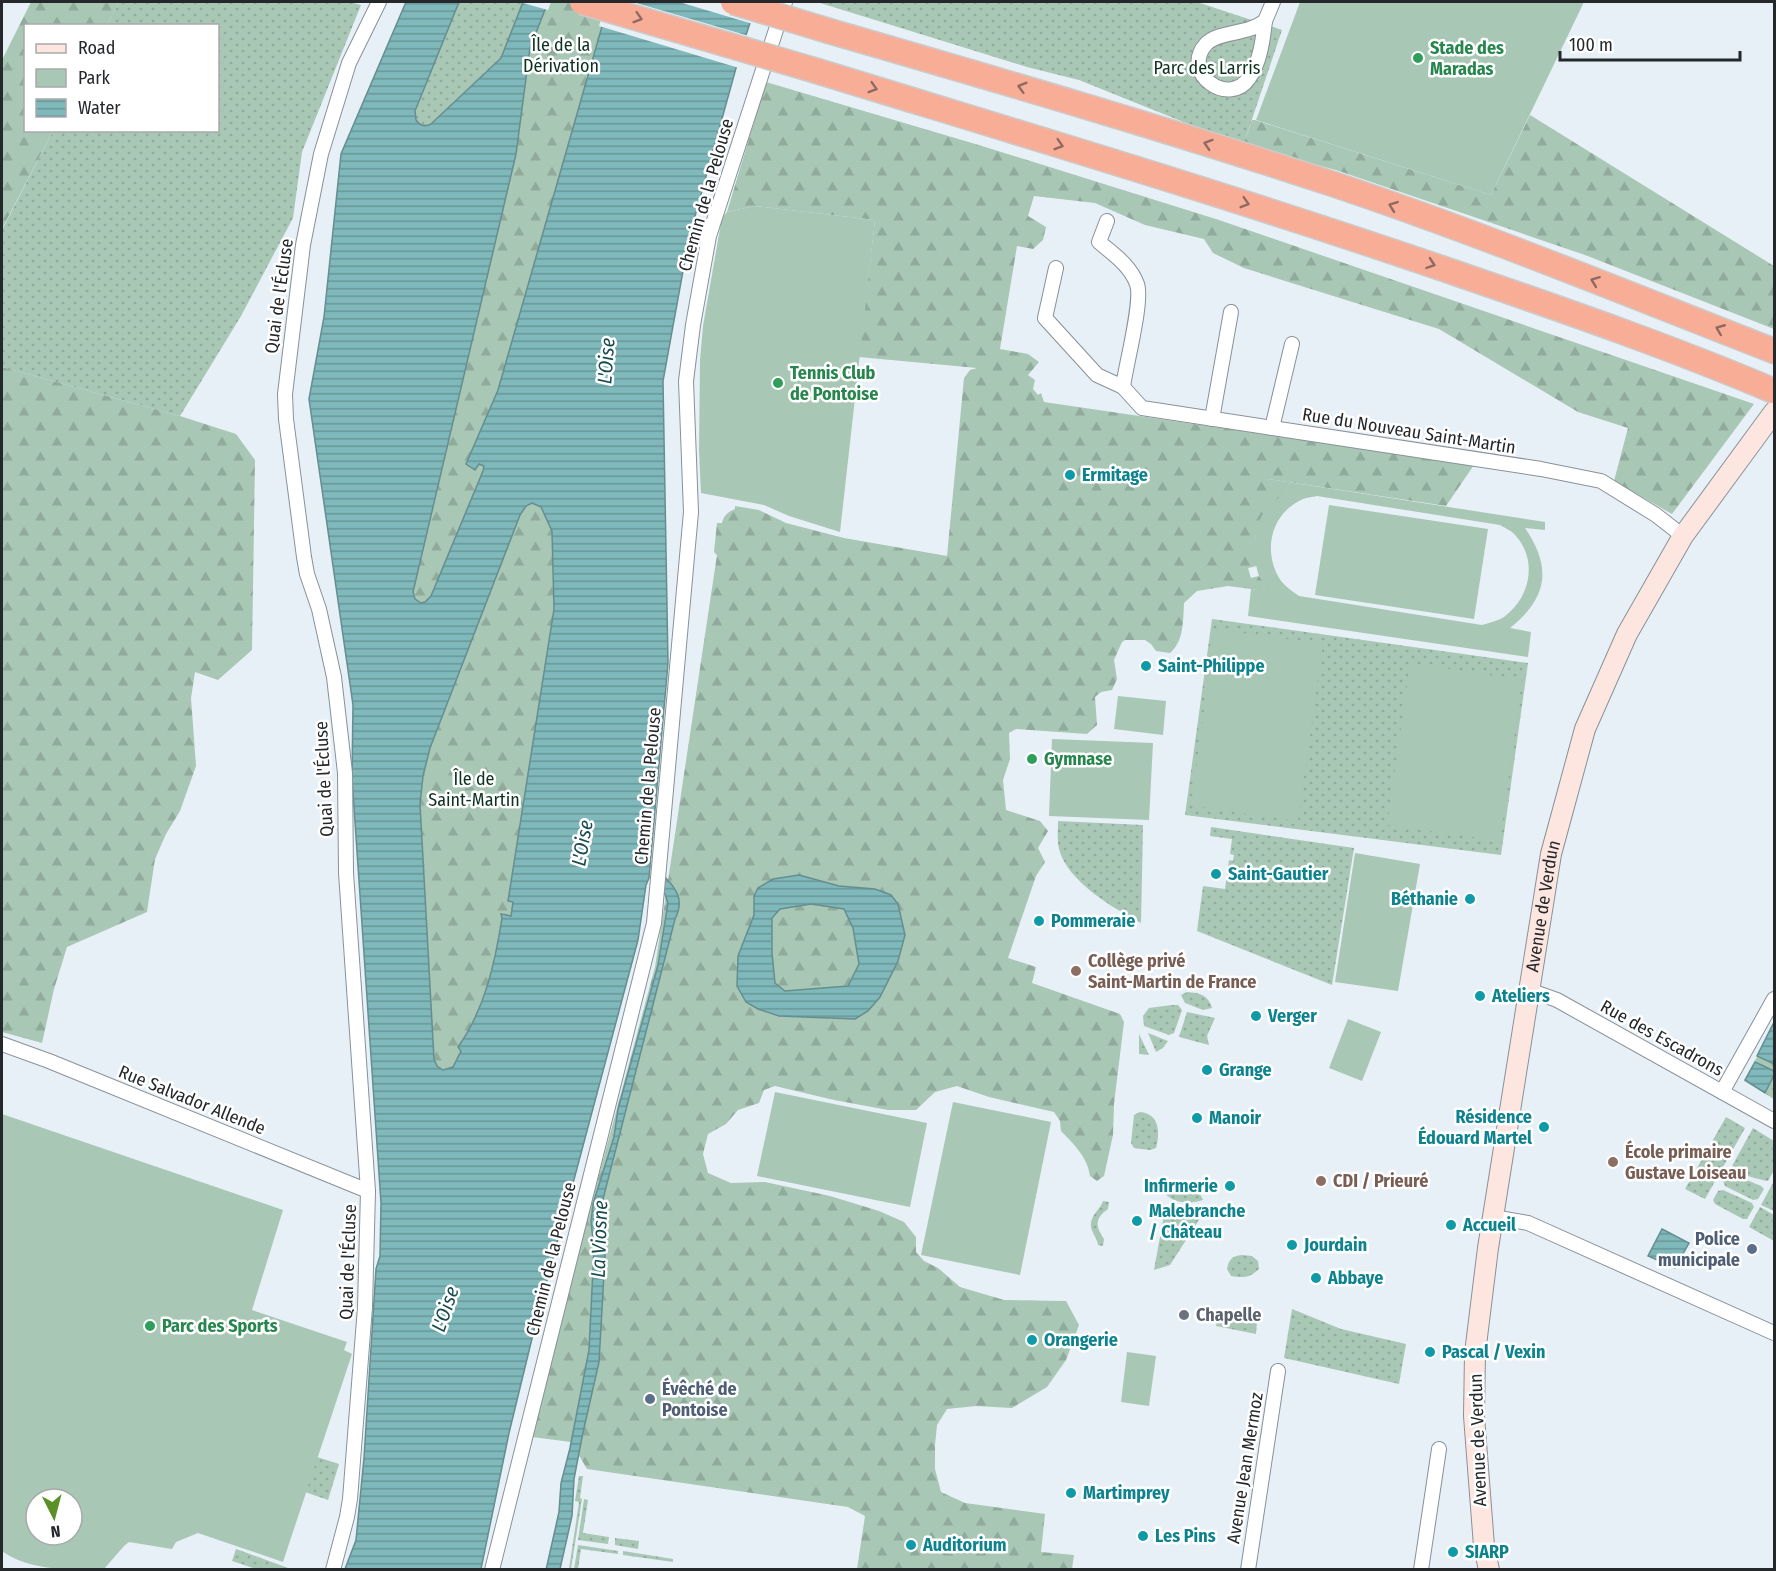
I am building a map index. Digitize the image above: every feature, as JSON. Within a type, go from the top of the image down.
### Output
[{"type":"highway","points":[[582,2],[817,71],[1345,235],[1530,298],[1711,364],[1774,391]]},
{"type":"highway","points":[[733,2],[1107,112],[1335,185],[1470,234],[1774,351]]},
{"type":"main road","name":"Avenue de Verdun","points":[[1489,1569],[1484,1546],[1474,1416],[1475,1353],[1493,1216],[1551,854],[1584,729],[1627,634],[1700,510],[1771,417]]},
{"type":"main road","name":"Avenue de Verdun","points":[[1480,1569],[1484,1546]]},
{"type":"street","name":"Quai de l'Écluse","points":[[333,1569],[350,1499],[365,1307],[369,1191],[346,873],[345,773],[334,677],[319,609],[307,574],[304,557],[286,419],[285,394],[303,245],[321,154],[349,63],[379,2]]},
{"type":"street","name":"Chemin de la Pelouse","points":[[492,1569],[654,923],[691,512],[686,381],[693,325],[709,236],[785,2]]},
{"type":"street","points":[[1265,21],[1248,31],[1217,37],[1207,43],[1200,59],[1201,72],[1205,80],[1213,86],[1226,90],[1248,81],[1262,45],[1265,21],[1273,2]]},
{"type":"street","points":[[1056,268],[1046,318],[1097,375],[1124,387],[1126,362],[1138,309],[1137,284],[1123,261],[1099,242],[1107,222]]},
{"type":"street","points":[[1212,419],[1231,312]]},
{"type":"street","points":[[1272,428],[1292,344]]},
{"type":"street","name":"Rue du Nouveau Saint-Martin","points":[[1124,387],[1142,408],[1541,469],[1601,482],[1656,515],[1683,536]]},
{"type":"street","name":"Rue des Escadrons","points":[[1529,990],[1557,1000],[1774,1121]]},
{"type":"street","points":[[1722,1092],[1774,999]]},
{"type":"street","name":"Rue Salvador Allende","points":[[2,1044],[369,1191]]},
{"type":"street","points":[[1493,1216],[1528,1223],[1774,1333]]},
{"type":"street","name":"Avenue Jean Mermoz","points":[[1248,1569],[1278,1371]]},
{"type":"street","points":[[1421,1569],[1439,1449]]},
{"type":"green space","points":[[31,2],[119,2],[108,24],[24,24],[24,132],[52,132],[2,229],[2,60]]},
{"type":"green space","points":[[119,2],[350,2],[361,5],[302,152],[293,218],[241,316],[180,416],[2,367],[2,230],[52,132],[219,132],[219,24],[108,24]]},
{"type":"green space","name":"Île de la Dérivation","points":[[459,2],[523,2],[501,57],[431,124],[423,126],[415,120],[415,111]]},
{"type":"green space","name":"Île de la Dérivation","points":[[548,2],[609,2],[498,390],[466,464],[479,463],[484,466],[483,471],[431,596],[421,603],[415,599],[413,592],[516,154],[530,48]]},
{"type":"green space","name":"Parc des Larris","points":[[817,2],[1197,2],[1282,30],[1243,146],[1079,80],[1027,67]]},
{"type":"green space","name":"Stade des Maradas","points":[[1300,2],[1584,2],[1491,195],[1256,120]]},
{"type":"green space","points":[[766,82],[1219,220],[1754,404],[1672,514],[1614,481],[1628,428],[1578,412],[1439,329],[1244,268],[1213,253],[1204,239],[1145,225],[1095,203],[1034,196],[1028,216],[1046,227],[1043,240],[1033,249],[1017,246],[1000,349],[1028,354],[1039,362],[1028,375],[1035,380],[1033,389],[1038,395],[1041,393],[1044,402],[1474,465],[1446,506],[1268,479],[1287,491],[1259,523],[1256,540],[1257,566],[1248,568],[1251,578],[1259,576],[1273,592],[1228,586],[1197,591],[1184,603],[1180,637],[1170,653],[1156,651],[1145,640],[1122,642],[1114,660],[1117,679],[1112,690],[1101,692],[1095,697],[1097,725],[1087,734],[1016,729],[1009,733],[1010,759],[1003,780],[1006,810],[1040,821],[1048,831],[1038,848],[1045,862],[1036,876],[1008,958],[1036,967],[1032,983],[1120,1014],[1124,1022],[1114,1104],[1113,1135],[1104,1176],[1097,1181],[1090,1176],[1083,1157],[1061,1131],[1060,1121],[1054,1112],[989,1097],[957,1086],[935,1092],[916,1110],[888,1110],[775,1086],[764,1090],[759,1103],[738,1110],[726,1124],[708,1134],[703,1154],[708,1173],[731,1183],[765,1182],[830,1196],[879,1211],[904,1222],[916,1237],[916,1252],[924,1261],[938,1268],[960,1287],[1004,1300],[1066,1301],[1079,1325],[1066,1360],[1047,1387],[1012,1408],[976,1406],[947,1409],[937,1425],[935,1469],[941,1492],[965,1503],[1045,1514],[1041,1552],[1074,1555],[1072,1569],[857,1569],[865,1516],[848,1507],[587,1469],[571,1442],[532,1437],[568,1290],[655,967],[717,555],[714,552],[717,523],[722,523],[725,516],[735,509],[735,506],[759,510],[786,523],[844,538],[947,556],[964,378],[970,370],[977,368],[859,357],[875,220],[755,206],[727,212]]},
{"type":"green space","points":[[1530,115],[1774,266],[1774,329],[1585,255],[1336,170],[1243,146],[1252,120],[1255,120],[1491,195]]},
{"type":"green space","name":"Tennis Club de Pontoise","points":[[755,206],[875,220],[840,532],[789,516],[764,505],[701,493],[700,360],[703,326],[722,218],[727,212]]},
{"type":"green space","points":[[2,367],[180,416],[236,434],[255,460],[252,650],[218,680],[195,672],[191,698],[196,766],[180,811],[155,859],[147,912],[67,947],[54,989],[42,1043],[2,1032]]},
{"type":"green space","points":[[1268,479],[1545,522],[1545,530],[1525,528],[1539,556],[1542,581],[1539,593],[1532,605],[1510,628],[1531,632],[1528,657],[1248,616],[1251,589],[1272,591],[1259,576],[1257,570],[1255,548],[1258,525],[1262,515],[1287,491],[1266,487]],"holes":[[[1317,496],[1500,525],[1514,534],[1523,546],[1529,568],[1528,579],[1525,590],[1513,609],[1504,617],[1482,625],[1299,596],[1281,581],[1272,559],[1272,537],[1281,516],[1299,501]]]},
{"type":"green space","name":"Île de Saint-Martin","points":[[532,503],[541,507],[552,531],[554,609],[508,901],[513,902],[511,916],[501,915],[496,952],[488,985],[475,1017],[458,1047],[461,1050],[453,1067],[443,1070],[437,1066],[434,1059],[420,803],[423,776],[430,748],[520,515],[526,506]]},
{"type":"green space","points":[[1329,505],[1488,529],[1474,619],[1315,595]]},
{"type":"green space","points":[[1212,619],[1528,663],[1501,855],[1185,815]]},
{"type":"green space","points":[[1215,629],[1323,644],[1298,821],[1191,806]]},
{"type":"green space","points":[[1410,663],[1522,680],[1500,841],[1387,825]]},
{"type":"green space","points":[[1118,696],[1166,701],[1163,735],[1114,729]]},
{"type":"green space","points":[[1052,739],[1153,743],[1149,820],[1049,816]]},
{"type":"green space","points":[[1058,821],[1143,825],[1141,923],[1092,892],[1071,872],[1059,849]]},
{"type":"green space","points":[[1211,827],[1354,848],[1332,985],[1197,931],[1203,886],[1225,889],[1229,860],[1233,861],[1234,855],[1230,854],[1232,839],[1210,836]]},
{"type":"green space","points":[[1355,853],[1420,864],[1398,991],[1335,982]]},
{"type":"green space","points":[[1187,992],[1203,996],[1212,1008],[1203,1010],[1185,1003],[1181,995]]},
{"type":"green space","points":[[1178,1005],[1182,1010],[1174,1033],[1169,1035],[1144,1026],[1143,1016],[1149,1008]]},
{"type":"green space","points":[[1187,1012],[1215,1018],[1207,1036],[1209,1045],[1179,1037]]},
{"type":"green space","points":[[1348,1019],[1381,1032],[1362,1081],[1329,1068]]},
{"type":"green space","points":[[1774,1026],[1774,1099],[1744,1081]]},
{"type":"green space","points":[[1148,1033],[1168,1041],[1156,1052]]},
{"type":"green space","points":[[1139,1034],[1149,1055],[1139,1054]]},
{"type":"green space","points":[[775,1092],[927,1123],[910,1207],[757,1176]]},
{"type":"green space","points":[[953,1102],[1051,1122],[1020,1275],[921,1255]]},
{"type":"green space","points":[[1140,1112],[1152,1116],[1155,1120],[1158,1131],[1156,1148],[1150,1150],[1134,1148],[1131,1143],[1134,1115]]},
{"type":"green space","name":"Parc des Sports","points":[[2,1114],[283,1210],[252,1310],[347,1342],[344,1350],[352,1354],[283,1562],[198,1533],[176,1542],[172,1549],[129,1542],[104,1569],[51,1568],[13,1558],[2,1551]]},
{"type":"green space","points":[[1726,1117],[1745,1128],[1705,1199],[1685,1189]]},
{"type":"green space","points":[[1753,1128],[1774,1141],[1774,1170],[1768,1181],[1744,1174],[1732,1166]]},
{"type":"green space","points":[[1733,1174],[1764,1189],[1758,1199],[1753,1200],[1725,1186],[1723,1181],[1727,1175]]},
{"type":"green space","points":[[1774,1181],[1774,1211],[1761,1205]]},
{"type":"green space","points":[[1171,1189],[1189,1190],[1200,1194],[1203,1200],[1177,1201],[1165,1193]]},
{"type":"green space","points":[[1723,1190],[1752,1203],[1754,1207],[1747,1219],[1715,1204],[1713,1200],[1718,1191]]},
{"type":"green space","points":[[1103,1201],[1109,1202],[1108,1209],[1098,1222],[1104,1239],[1103,1246],[1098,1245],[1091,1227],[1092,1219]]},
{"type":"green space","points":[[1165,1206],[1204,1212],[1170,1265],[1154,1270],[1164,1215],[1159,1214],[1160,1209]]},
{"type":"green space","points":[[1760,1207],[1774,1215],[1774,1241],[1749,1227]]},
{"type":"green space","points":[[1252,1256],[1258,1261],[1259,1269],[1246,1277],[1231,1276],[1227,1269],[1229,1263],[1233,1257]]},
{"type":"green space","points":[[1292,1309],[1341,1329],[1406,1344],[1399,1384],[1284,1358]]},
{"type":"green space","points":[[1218,1316],[1257,1322],[1256,1334],[1216,1326]]},
{"type":"green space","points":[[1127,1352],[1156,1356],[1149,1406],[1121,1402]]},
{"type":"green space","points":[[317,1457],[339,1464],[328,1500],[305,1492]]},
{"type":"green space","points":[[579,1476],[583,1476],[580,1498],[582,1499],[571,1569],[569,1569],[579,1502],[575,1501]]},
{"type":"green space","points":[[584,1499],[588,1500],[583,1533],[609,1537],[608,1544],[578,1540]]},
{"type":"green space","points":[[615,1538],[639,1541],[638,1549],[615,1545]]},
{"type":"green space","points":[[578,1545],[618,1551],[618,1554],[581,1549],[578,1569],[574,1569]]},
{"type":"green space","points":[[236,1549],[291,1569],[256,1569],[232,1561]]},
{"type":"green space","points":[[623,1551],[673,1559],[673,1562],[623,1555]]},
{"type":"water","name":"L'Oise","points":[[406,2],[459,2],[415,111],[416,120],[425,126],[431,124],[501,58],[523,2],[548,2],[530,48],[516,154],[413,592],[415,599],[421,603],[431,596],[483,471],[484,466],[479,464],[475,470],[466,464],[498,390],[609,2],[757,2],[741,50],[689,238],[663,381],[668,663],[649,878],[638,940],[537,1318],[509,1433],[481,1569],[345,1569],[356,1540],[364,1458],[376,1269],[380,1256],[381,1203],[352,778],[353,705],[309,399],[324,317],[341,154]],"holes":[[[532,503],[541,507],[552,531],[554,609],[508,901],[513,902],[511,916],[501,914],[496,952],[488,985],[475,1017],[458,1047],[461,1051],[453,1067],[443,1070],[437,1066],[434,1059],[420,804],[423,776],[430,748],[520,515],[526,506]]]},
{"type":"water","points":[[799,875],[839,886],[875,889],[891,895],[898,904],[905,935],[898,961],[880,997],[868,1011],[855,1019],[779,1016],[746,1002],[737,986],[738,956],[754,915],[754,896],[758,888],[773,879]],"holes":[[[811,904],[844,909],[853,928],[859,964],[848,986],[785,991],[775,983],[772,918],[780,909]]]},
{"type":"water","name":"La Viosne","points":[[664,876],[678,896],[678,913],[603,1199],[600,1216],[605,1256],[599,1362],[574,1479],[572,1516],[560,1569],[546,1570],[559,1512],[561,1483],[589,1350],[594,1248],[591,1222],[593,1204],[614,1137],[618,1109],[658,965],[668,903],[665,894],[659,889]]},
{"type":"water","points":[[1774,1024],[1774,1064],[1757,1056]]},
{"type":"water","points":[[1755,1062],[1774,1071],[1765,1093],[1745,1080]]},
{"type":"water","points":[[1662,1229],[1689,1243],[1675,1268],[1648,1256]]},
{"type":"pier","points":[[519,2],[551,2],[548,10]]},
{"type":"pier","points":[[606,2],[633,2],[749,36],[739,68],[599,26]]},
{"type":"pier","points":[[679,2],[760,2],[753,24]]},
{"type":"place","name":"Stade des Maradas","points":[[1418,58]]},
{"type":"place","name":"Tennis Club de Pontoise","points":[[778,383]]},
{"type":"place","name":"Ermitage","points":[[1070,475]]},
{"type":"place","name":"Saint-Philippe","points":[[1146,666]]},
{"type":"place","name":"Gymnase","points":[[1032,759]]},
{"type":"place","name":"Saint-Gautier","points":[[1216,874]]},
{"type":"place","name":"Béthanie","points":[[1470,899]]},
{"type":"place","name":"Pommeraie","points":[[1039,921]]},
{"type":"place","name":"Collège privé Saint-Martin de France","points":[[1076,971]]},
{"type":"place","name":"Ateliers","points":[[1480,996]]},
{"type":"place","name":"Verger","points":[[1256,1016]]},
{"type":"place","name":"Grange","points":[[1207,1070]]},
{"type":"place","name":"Manoir","points":[[1197,1118]]},
{"type":"place","name":"Résidence Édouard Martel","points":[[1544,1127]]},
{"type":"place","name":"École primaire Gustave Loiseau","points":[[1613,1162]]},
{"type":"place","name":"CDI / Prieuré","points":[[1321,1181]]},
{"type":"place","name":"Infirmerie","points":[[1230,1186]]},
{"type":"place","name":"Malebranche / Château","points":[[1137,1221]]},
{"type":"place","name":"Accueil","points":[[1451,1225]]},
{"type":"place","name":"Jourdain","points":[[1292,1245]]},
{"type":"place","name":"Police municipale","points":[[1752,1249]]},
{"type":"place","name":"Abbaye","points":[[1316,1278]]},
{"type":"place","name":"Chapelle","points":[[1184,1315]]},
{"type":"place","name":"Parc des Sports","points":[[150,1326]]},
{"type":"place","name":"Orangerie","points":[[1032,1340]]},
{"type":"place","name":"Pascal / Vexin","points":[[1430,1352]]},
{"type":"place","name":"Évêché de Pontoise","points":[[650,1399]]},
{"type":"place","name":"Martimprey","points":[[1071,1493]]},
{"type":"place","name":"Les Pins","points":[[1143,1536]]},
{"type":"place","name":"Auditorium","points":[[911,1545]]},
{"type":"place","name":"SIARP","points":[[1453,1552]]}]
